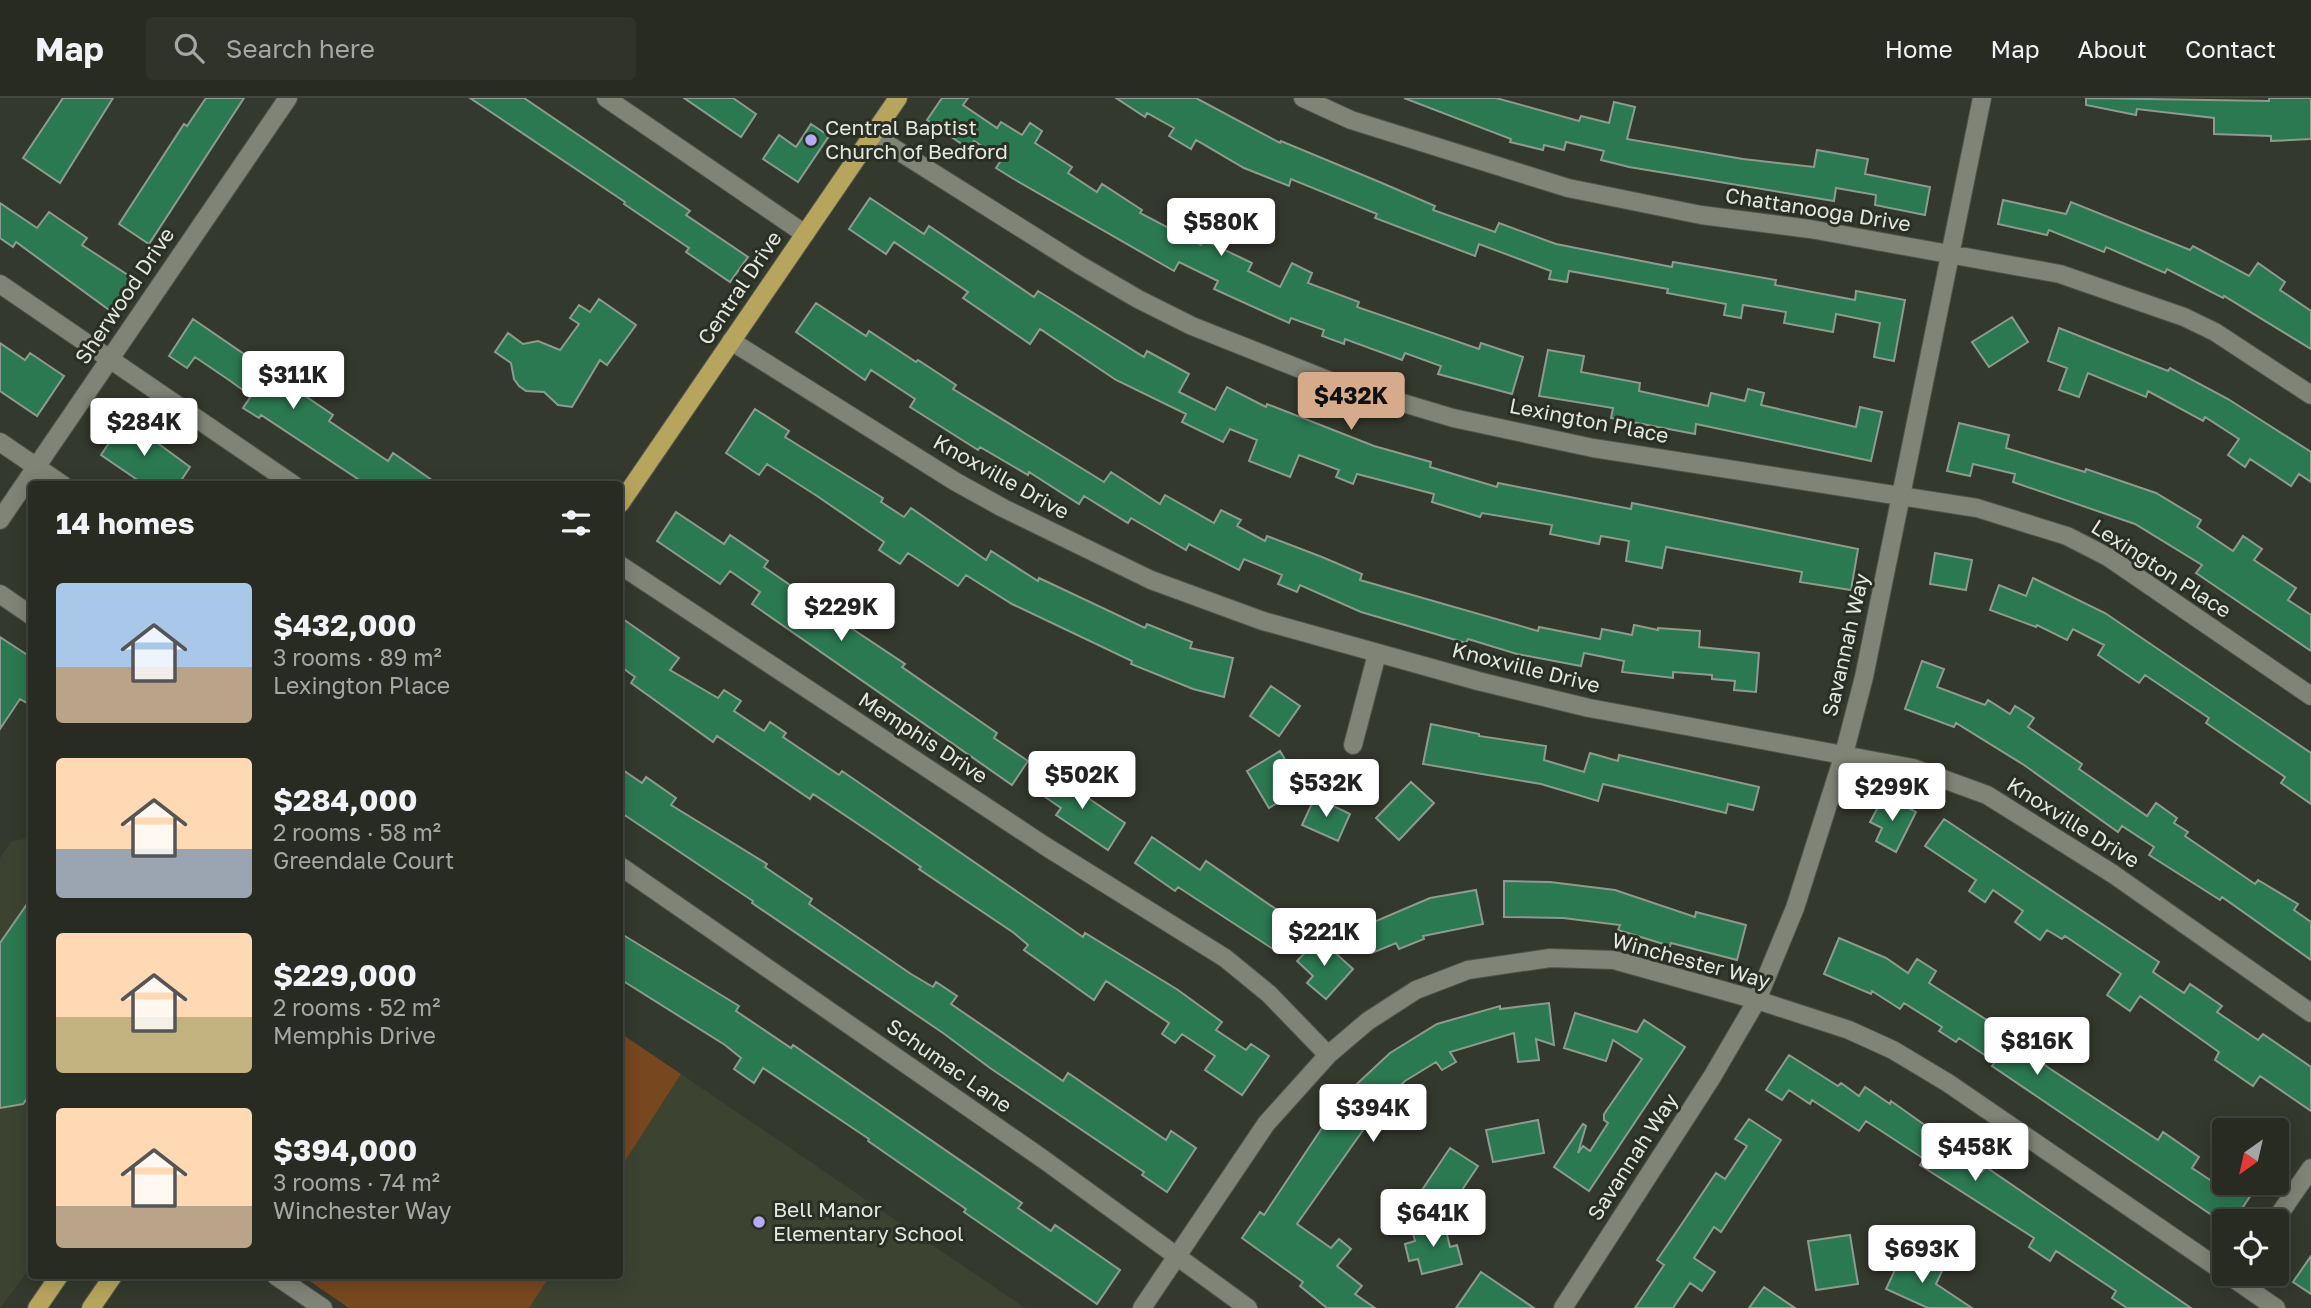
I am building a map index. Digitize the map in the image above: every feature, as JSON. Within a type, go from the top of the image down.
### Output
[{"type":"main road","name":"Central Drive","points":[[623,500],[898,98]]},
{"type":"main road","points":[[37,1308],[57,1279]]},
{"type":"main road","points":[[91,1308],[106,1279]]},
{"type":"street","name":"Sherwood Drive","points":[[0,520],[288,98]]},
{"type":"street","points":[[606,98],[805,234]]},
{"type":"street","name":"Chattanooga Drive","points":[[1303,98],[1351,120],[1568,188],[1701,215],[1810,229],[2060,274],[2184,317],[2215,332],[2311,395]]},
{"type":"street","name":"Savannah Way","points":[[1563,1308],[1712,1077],[1757,1000],[1795,908],[1844,754],[1864,677],[1983,98]]},
{"type":"street","name":"Lexington Place","points":[[873,135],[1138,299],[1192,326],[1334,382],[1453,418],[1593,448],[1977,508],[2067,536],[2108,557],[2311,696]]},
{"type":"street","points":[[0,284],[288,481]]},
{"type":"street","name":"Knoxville Drive","points":[[732,341],[956,482],[1028,520],[1151,580],[1263,621],[1377,654],[1589,708],[1913,768],[1987,795],[2113,874],[2311,1013]]},
{"type":"street","points":[[0,442],[57,481]]},
{"type":"street","name":"Memphis Drive","points":[[623,567],[1045,846],[1225,958],[1269,993],[1328,1055]]},
{"type":"street","points":[[0,594],[28,613]]},
{"type":"street","points":[[1353,745],[1377,654]]},
{"type":"street","name":"Schumac Lane","points":[[623,868],[1178,1254],[1248,1308]]},
{"type":"street","name":"Winchester Way","points":[[1142,1308],[1266,1124],[1328,1055],[1368,1021],[1416,990],[1494,964],[1550,958],[1614,960],[1757,1000],[1849,1030],[1893,1050],[1948,1083],[2212,1262]]},
{"type":"street","points":[[2283,1209],[2311,1168]]},
{"type":"street","points":[[280,1279],[323,1308]]},
{"type":"street","name":"Winchester Way","points":[[2246,1286],[2276,1308]]},
{"type":"shaded area","points":[[28,838],[28,1271],[0,1308],[0,858],[12,841]]},
{"type":"shaded area","points":[[623,1035],[681,1074],[623,1164]]},
{"type":"shaded area","name":"Bell Manor Elementary School","points":[[681,1074],[1025,1308],[529,1308],[548,1279],[623,1279],[623,1164]]},
{"type":"shaded area","points":[[306,1279],[548,1279],[529,1308],[349,1308]]},
{"type":"building","points":[[63,98],[113,98],[60,183],[23,158]]},
{"type":"building","points":[[206,98],[244,98],[149,244],[119,224],[184,124],[187,126]]},
{"type":"building","points":[[470,98],[524,98],[690,211],[686,215],[748,257],[730,282],[686,252],[689,248],[624,204],[625,202]]},
{"type":"building","points":[[684,98],[733,98],[756,114],[741,137]]},
{"type":"building","points":[[942,98],[968,98],[963,105],[997,128],[1001,122],[1022,135],[1030,123],[1042,131],[1035,143],[1072,167],[1068,173],[1097,192],[1102,184],[1142,210],[1140,213],[1201,245],[1204,240],[1252,263],[1248,271],[1280,287],[1292,263],[1312,273],[1308,283],[1359,302],[1357,307],[1479,349],[1481,343],[1523,357],[1512,394],[1438,374],[1441,366],[1405,353],[1402,360],[1345,339],[1344,344],[1322,336],[1324,330],[1291,318],[1289,323],[1214,289],[1218,281],[1179,262],[1174,271],[996,168],[1002,159],[974,141],[969,149],[927,120]]},
{"type":"building","points":[[1116,98],[1196,98],[1280,143],[1281,141],[1435,206],[1433,210],[1495,232],[1499,223],[1556,244],[1672,267],[1673,262],[1776,280],[1775,285],[1855,300],[1856,291],[1905,300],[1894,361],[1874,357],[1880,323],[1836,314],[1833,332],[1784,323],[1786,312],[1743,305],[1741,318],[1724,315],[1726,304],[1667,293],[1668,289],[1569,271],[1567,282],[1549,279],[1551,271],[1479,244],[1475,256],[1375,218],[1377,214],[1291,179],[1289,186],[1244,168],[1196,140],[1191,149],[1169,136],[1174,128],[1147,113],[1145,117]]},
{"type":"building","points":[[1404,98],[1496,98],[1579,121],[1581,116],[1609,123],[1614,102],[1635,107],[1627,139],[1743,159],[1814,167],[1817,150],[1868,159],[1865,174],[1930,187],[1925,215],[1875,205],[1876,195],[1836,188],[1834,201],[1629,167],[1601,160],[1604,151],[1566,142],[1564,150],[1544,145],[1543,150],[1510,142],[1511,139]]},
{"type":"building","points":[[2086,98],[2269,101],[2269,98],[2311,98],[2311,139],[2271,141],[2271,136],[2214,134],[2214,118],[2137,109],[2136,115],[2086,105]]},
{"type":"building","points":[[811,124],[829,136],[798,182],[763,159],[779,135],[796,147]]},
{"type":"building","points":[[870,198],[924,234],[929,226],[1034,297],[1038,291],[1144,357],[1147,351],[1189,374],[1179,392],[1215,410],[1227,387],[1266,407],[1267,404],[1374,446],[1431,462],[1430,467],[1497,487],[1498,483],[1631,509],[1632,503],[1858,549],[1851,590],[1800,582],[1802,572],[1666,547],[1662,568],[1626,561],[1629,541],[1601,536],[1599,544],[1550,534],[1552,525],[1482,513],[1480,517],[1432,502],[1434,494],[1357,474],[1353,484],[1336,477],[1339,470],[1299,455],[1290,477],[1249,461],[1257,440],[1230,429],[1223,442],[1182,422],[1186,414],[1116,380],[1040,329],[1030,344],[963,298],[968,292],[894,242],[886,254],[849,229]]},
{"type":"building","points":[[2003,200],[2066,214],[2071,202],[2190,250],[2193,246],[2249,276],[2258,263],[2285,282],[2280,290],[2311,311],[2311,349],[2224,296],[2223,298],[2167,269],[2165,273],[2106,247],[2104,252],[2049,230],[2047,235],[1998,224]]},
{"type":"building","points":[[0,203],[37,228],[49,212],[87,238],[82,245],[134,279],[112,312],[16,242],[13,247],[0,238]]},
{"type":"building","points":[[599,299],[636,325],[607,365],[600,360],[572,407],[558,405],[544,392],[526,391],[519,386],[514,379],[511,363],[495,352],[508,333],[523,344],[538,341],[560,350],[579,324],[570,318],[579,305],[590,312]]},
{"type":"building","points":[[816,303],[866,336],[869,331],[916,362],[918,360],[956,385],[953,389],[1104,482],[1111,472],[1160,504],[1165,495],[1214,523],[1221,510],[1241,520],[1237,526],[1265,541],[1267,536],[1322,557],[1362,574],[1360,580],[1538,631],[1539,627],[1600,639],[1602,629],[1632,635],[1634,625],[1658,630],[1700,631],[1699,647],[1759,653],[1756,692],[1734,690],[1735,681],[1712,679],[1712,675],[1673,672],[1673,678],[1622,672],[1624,661],[1584,653],[1581,666],[1517,654],[1468,639],[1466,643],[1361,612],[1300,585],[1297,592],[1278,584],[1282,575],[1244,559],[1239,570],[1189,544],[1186,550],[1131,518],[1128,523],[1084,496],[1079,504],[1029,472],[1028,475],[980,447],[978,450],[910,407],[915,399],[871,370],[865,380],[796,332]]},
{"type":"building","points":[[2012,317],[2028,342],[1989,367],[1972,342]]},
{"type":"building","points":[[193,319],[333,415],[329,421],[388,461],[393,453],[433,481],[361,481],[261,415],[259,418],[243,408],[251,396],[195,357],[187,368],[169,356]]},
{"type":"building","points":[[2059,328],[2168,371],[2170,368],[2228,399],[2311,452],[2311,482],[2299,474],[2291,486],[2250,459],[2245,467],[2228,455],[2239,439],[2205,417],[2203,421],[2148,391],[2146,397],[2088,373],[2079,397],[2059,390],[2067,368],[2048,361]]},
{"type":"building","points":[[0,343],[25,360],[30,353],[64,376],[37,416],[0,391]]},
{"type":"building","points":[[1548,350],[1584,356],[1581,372],[1640,383],[1639,391],[1708,406],[1711,393],[1745,401],[1748,389],[1764,393],[1761,405],[1856,427],[1860,407],[1882,412],[1871,461],[1696,424],[1695,434],[1611,418],[1613,408],[1539,396]]},
{"type":"building","points":[[755,409],[789,431],[785,437],[883,498],[881,502],[904,517],[911,508],[986,560],[991,551],[1038,581],[1039,578],[1145,628],[1147,624],[1192,642],[1190,648],[1233,658],[1224,697],[1193,689],[1131,664],[1132,661],[1012,604],[966,575],[958,586],[908,553],[900,564],[879,550],[884,542],[767,464],[759,475],[726,453]]},
{"type":"building","points":[[125,419],[190,467],[181,481],[139,481],[101,455]]},
{"type":"building","points":[[1959,423],[2009,435],[2006,448],[2085,472],[2086,469],[2156,493],[2201,520],[2197,527],[2233,551],[2243,536],[2262,549],[2254,560],[2296,588],[2288,600],[2311,615],[2311,651],[2196,573],[2202,565],[2135,524],[2013,482],[2015,474],[1973,464],[1970,476],[1947,471]]},
{"type":"building","points":[[676,512],[724,544],[730,535],[768,561],[764,567],[819,605],[825,595],[846,609],[839,620],[905,664],[902,667],[997,733],[994,738],[1028,761],[1012,785],[752,604],[760,592],[730,571],[720,584],[657,541]]},
{"type":"building","points":[[1935,553],[1972,560],[1966,590],[1930,584]]},
{"type":"building","points":[[2033,578],[2105,613],[2311,753],[2311,804],[2281,783],[2285,777],[2206,723],[2209,718],[2145,675],[2139,683],[2098,655],[2104,645],[2073,629],[2067,640],[2037,625],[2036,627],[1990,610],[1999,585],[2026,596]]},
{"type":"building","points":[[623,619],[679,658],[670,670],[718,698],[724,690],[741,701],[734,711],[764,731],[770,722],[786,733],[783,737],[839,775],[842,771],[1083,937],[1085,933],[1178,990],[1222,1022],[1216,1030],[1246,1050],[1251,1044],[1269,1056],[1242,1095],[1205,1070],[1215,1056],[1182,1034],[1175,1043],[1162,1034],[1169,1023],[1106,981],[1094,1000],[1024,950],[1028,945],[1014,933],[919,869],[921,867],[813,794],[810,799],[717,736],[713,742],[631,683],[635,677],[623,668]]},
{"type":"building","points":[[0,637],[28,655],[28,704],[20,699],[0,729]]},
{"type":"building","points":[[1922,661],[1944,669],[1937,687],[1985,705],[1988,700],[2010,714],[2015,706],[2034,718],[2028,727],[2082,764],[2079,769],[2147,816],[2156,803],[2177,818],[2174,823],[2188,832],[2185,836],[2255,884],[2258,880],[2298,904],[2294,910],[2311,922],[2311,960],[2222,897],[2220,900],[2149,855],[2154,847],[2122,826],[2118,832],[2024,765],[1956,723],[1954,727],[1905,709]]},
{"type":"building","points":[[1271,686],[1300,706],[1279,736],[1250,716]]},
{"type":"building","points":[[1431,724],[1479,736],[1546,746],[1544,760],[1584,772],[1590,753],[1618,761],[1619,755],[1759,787],[1753,810],[1728,804],[1726,813],[1603,784],[1598,801],[1541,784],[1423,764]]},
{"type":"building","points":[[1280,751],[1302,788],[1269,808],[1247,771]]},
{"type":"building","points":[[623,770],[642,783],[646,777],[676,798],[671,805],[767,864],[765,867],[812,899],[809,904],[911,974],[933,987],[936,982],[957,996],[951,1004],[1063,1081],[1068,1073],[1166,1140],[1171,1131],[1196,1148],[1167,1192],[1142,1175],[1144,1172],[990,1068],[752,903],[753,901],[623,814]]},
{"type":"building","points":[[1057,770],[1091,794],[1088,798],[1125,823],[1108,850],[1056,815],[1061,808],[1041,794]]},
{"type":"building","points":[[1411,782],[1434,803],[1399,840],[1376,818]]},
{"type":"building","points":[[1884,796],[1916,812],[1896,852],[1876,841],[1882,828],[1870,822]]},
{"type":"building","points":[[1315,797],[1350,814],[1338,841],[1302,825]]},
{"type":"building","points":[[1944,819],[2159,962],[2153,972],[2184,993],[2190,984],[2222,1006],[2217,1012],[2258,1040],[2263,1034],[2311,1067],[2311,1111],[2260,1076],[2253,1086],[2215,1060],[2219,1052],[2140,996],[2130,1011],[2107,995],[2121,974],[2065,936],[2062,939],[2047,930],[2040,940],[2015,922],[2023,911],[1993,890],[1985,902],[1969,891],[1976,880],[1925,846]]},
{"type":"building","points":[[1152,837],[1200,870],[1206,861],[1296,923],[1279,949],[1273,949],[1178,887],[1175,891],[1135,863]]},
{"type":"building","points":[[1504,881],[1550,882],[1615,890],[1695,917],[1696,912],[1746,925],[1737,960],[1671,943],[1670,946],[1618,930],[1620,925],[1563,918],[1504,917]]},
{"type":"building","points":[[1476,890],[1483,924],[1423,936],[1424,939],[1399,949],[1396,943],[1372,953],[1362,927],[1430,898]]},
{"type":"building","points":[[28,903],[28,1097],[23,1104],[0,1108],[0,943]]},
{"type":"building","points":[[623,935],[739,1006],[736,1011],[791,1048],[793,1045],[1022,1203],[1018,1208],[1051,1231],[1055,1225],[1120,1270],[1097,1304],[964,1212],[966,1209],[868,1141],[869,1139],[763,1068],[754,1083],[734,1069],[741,1058],[725,1045],[623,981]]},
{"type":"building","points":[[1319,938],[1353,969],[1326,999],[1307,983],[1313,976],[1297,961]]},
{"type":"building","points":[[1839,938],[1886,958],[1908,973],[1917,959],[1936,971],[1929,983],[2001,1029],[1999,1032],[2049,1068],[2158,1140],[2163,1132],[2199,1157],[2192,1168],[2212,1181],[2212,1195],[2251,1195],[2242,1209],[2212,1209],[2212,1215],[1992,1066],[1995,1062],[1959,1038],[1956,1042],[1939,1031],[1942,1027],[1904,1003],[1900,1009],[1872,991],[1871,994],[1824,974]]},
{"type":"building","points":[[1549,1003],[1554,1045],[1536,1039],[1539,1060],[1518,1062],[1514,1033],[1450,1052],[1456,1062],[1442,1070],[1436,1062],[1405,1081],[1361,1122],[1366,1126],[1297,1224],[1331,1248],[1339,1239],[1351,1249],[1337,1266],[1362,1286],[1355,1294],[1375,1308],[1327,1308],[1300,1286],[1303,1282],[1242,1238],[1260,1212],[1264,1215],[1342,1098],[1390,1053],[1437,1024],[1500,1006],[1500,1009]]},
{"type":"building","points":[[1575,1013],[1637,1032],[1644,1020],[1685,1047],[1589,1191],[1554,1167],[1583,1124],[1586,1126],[1578,1153],[1583,1146],[1590,1151],[1608,1123],[1604,1120],[1604,1114],[1642,1059],[1613,1040],[1606,1061],[1564,1048]]},
{"type":"building","points":[[1789,1055],[1838,1086],[1841,1083],[1859,1096],[1865,1087],[1890,1104],[1891,1101],[1957,1148],[1954,1152],[1982,1172],[1986,1167],[2191,1308],[2127,1308],[2112,1298],[2116,1291],[2056,1251],[2050,1261],[2029,1247],[2034,1238],[1920,1165],[1924,1159],[1866,1121],[1859,1131],[1812,1100],[1810,1104],[1789,1090],[1782,1100],[1766,1090]]},
{"type":"building","points":[[1749,1119],[1781,1140],[1721,1232],[1714,1227],[1694,1258],[1715,1272],[1702,1291],[1690,1283],[1673,1308],[1635,1308],[1664,1265],[1657,1260],[1716,1173],[1725,1179],[1747,1146],[1735,1139]]},
{"type":"building","points":[[1538,1120],[1544,1153],[1493,1162],[1486,1130]]},
{"type":"building","points":[[1450,1148],[1478,1166],[1450,1208],[1422,1190]]},
{"type":"building","points":[[1444,1222],[1450,1247],[1457,1245],[1462,1264],[1422,1274],[1418,1259],[1409,1261],[1405,1244],[1415,1241],[1412,1230]]},
{"type":"building","points":[[1850,1235],[1858,1284],[1816,1290],[1808,1241]]},
{"type":"building","points":[[1903,1253],[1942,1271],[1936,1284],[1972,1308],[1928,1308],[1886,1289]]},
{"type":"building","points":[[2311,1256],[2311,1294],[2293,1282]]},
{"type":"building","points":[[1481,1272],[1534,1308],[1456,1308]]},
{"type":"building","points":[[1764,1287],[1795,1308],[1749,1308]]},
{"type":"place","name":"Central Baptist Church of Bedford","points":[[811,140]]},
{"type":"place","name":"Bell Manor Elementary School","points":[[759,1222]]}]
